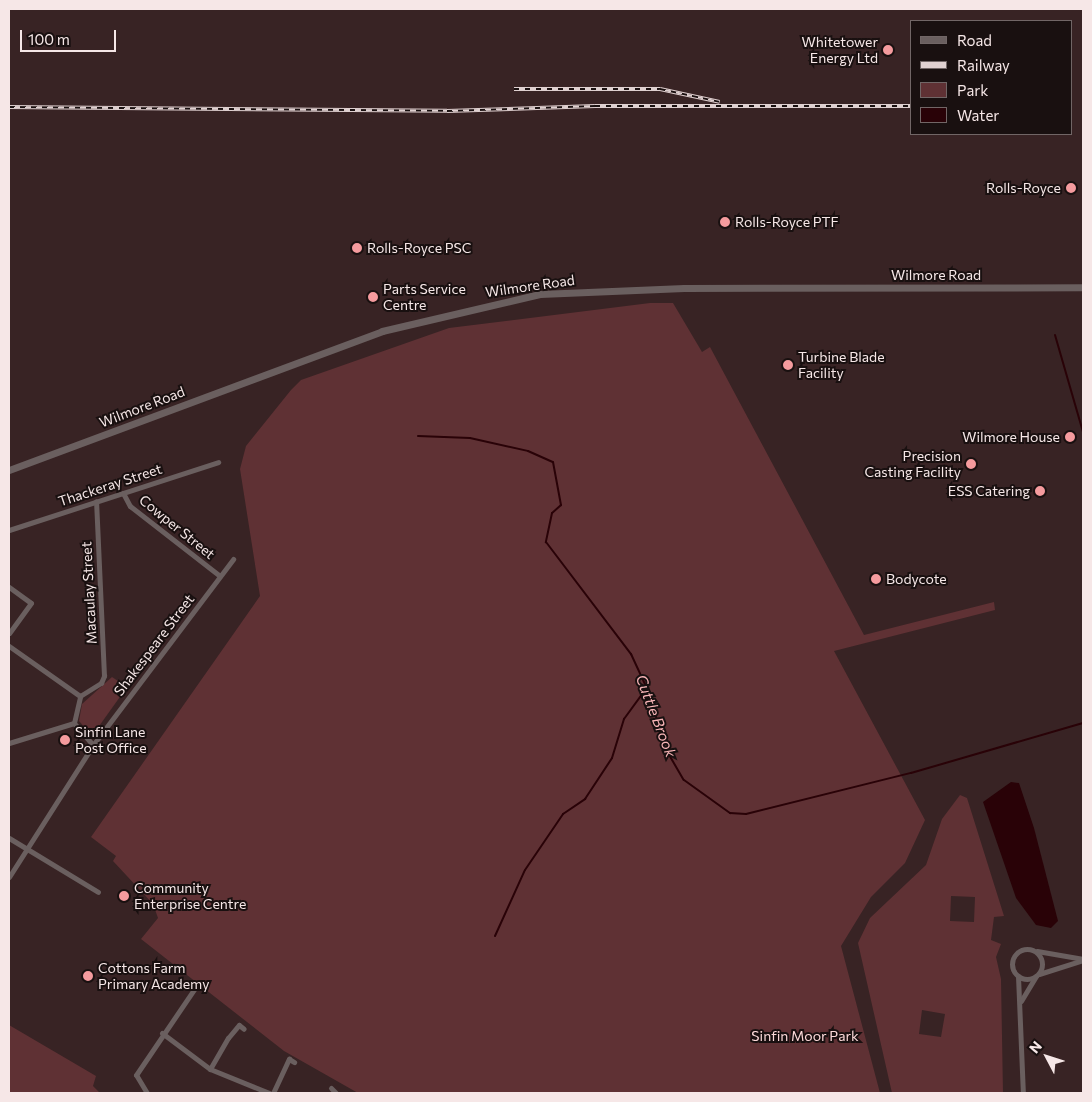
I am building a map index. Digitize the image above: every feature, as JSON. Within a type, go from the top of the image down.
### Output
[{"type":"street","name":"Wilmore Road","points":[[9,470],[382,332],[540,294],[694,288],[1083,287]]},
{"type":"street","name":"Thackeray Street","points":[[9,530],[218,462]]},
{"type":"street","name":"Cowper Street","points":[[123,493],[130,506],[220,576]]},
{"type":"street","name":"Macaulay Street","points":[[96,501],[102,683]]},
{"type":"street","name":"Shakespeare Street","points":[[9,877],[92,745],[233,559]]},
{"type":"street","points":[[9,587],[31,603],[9,633]]},
{"type":"street","points":[[9,646],[80,696],[74,723]]},
{"type":"street","name":"Shakespeare Street","points":[[80,696],[102,683]]},
{"type":"street","points":[[74,723],[92,745]]},
{"type":"street","points":[[9,743],[74,723]]},
{"type":"street","points":[[9,838],[98,892]]},
{"type":"street","points":[[1021,1002],[1038,975],[1043,963],[1034,950]]},
{"type":"street","points":[[1023,1093],[1021,1002],[1018,976],[1012,965],[1016,954],[1034,950],[1083,960]]},
{"type":"street","points":[[1018,976],[1038,975],[1083,960]]},
{"type":"street","points":[[147,1093],[136,1075],[162,1033],[195,988],[189,983]]},
{"type":"street","points":[[210,1069],[239,1025],[244,1029]]},
{"type":"street","points":[[162,1033],[210,1069],[271,1093],[289,1058],[294,1062]]},
{"type":"street","points":[[331,1088],[336,1093]]},
{"type":"green space","name":"Sinfin Moor Park","points":[[650,303],[673,303],[702,352],[710,347],[864,635],[994,602],[995,610],[834,651],[925,820],[905,863],[871,897],[841,946],[880,1093],[358,1093],[284,1051],[141,939],[158,918],[153,904],[113,861],[116,856],[91,837],[260,596],[240,469],[246,446],[301,380],[449,328]]},
{"type":"green space","points":[[112,677],[127,687],[92,736],[79,721],[82,704]]},
{"type":"green space","points":[[960,795],[967,798],[1004,916],[994,917],[991,940],[1001,944],[996,957],[1001,979],[1003,1093],[892,1093],[858,943],[870,918],[926,865],[942,819]],"holes":[[[951,896],[975,897],[974,922],[950,921]],[[922,1010],[945,1014],[941,1037],[919,1034]]]},
{"type":"green space","points":[[9,1025],[96,1076],[93,1086],[100,1093],[9,1093]]},
{"type":"water","points":[[1011,782],[1019,783],[1034,828],[1058,921],[1051,928],[1036,925],[1016,898],[983,802]]},
{"type":"waterway","points":[[1055,335],[1083,432]]},
{"type":"waterway","name":"Cuttle Brook","points":[[418,436],[470,438],[528,451],[553,462],[561,505],[552,513],[546,542],[631,654],[650,695],[664,746],[684,780],[730,813],[746,814],[911,773],[1083,723]]},
{"type":"waterway","points":[[495,936],[525,870],[563,814],[585,799],[612,758],[624,719],[646,689]]},
{"type":"railway","points":[[514,89],[660,89],[720,102]]},
{"type":"railway","points":[[9,107],[447,111],[595,106],[910,106]]},
{"type":"place","name":"Whitetower Energy Ltd","points":[[888,50]]},
{"type":"place","name":"Rolls-Royce","points":[[1071,188]]},
{"type":"place","name":"Rolls-Royce PTF","points":[[725,222]]},
{"type":"place","name":"Rolls-Royce PSC","points":[[357,248]]},
{"type":"place","name":"Parts Service Centre","points":[[373,297]]},
{"type":"place","name":"Turbine Blade Facility","points":[[788,365]]},
{"type":"place","name":"Wilmore House","points":[[1070,437]]},
{"type":"place","name":"Precision Casting Facility","points":[[971,464]]},
{"type":"place","name":"ESS Catering","points":[[1040,491]]},
{"type":"place","name":"Bodycote","points":[[876,579]]},
{"type":"place","name":"Sinfin Lane Post Office","points":[[65,740]]},
{"type":"place","name":"Community Enterprise Centre","points":[[124,896]]},
{"type":"place","name":"Cottons Farm Primary Academy","points":[[88,976]]}]
